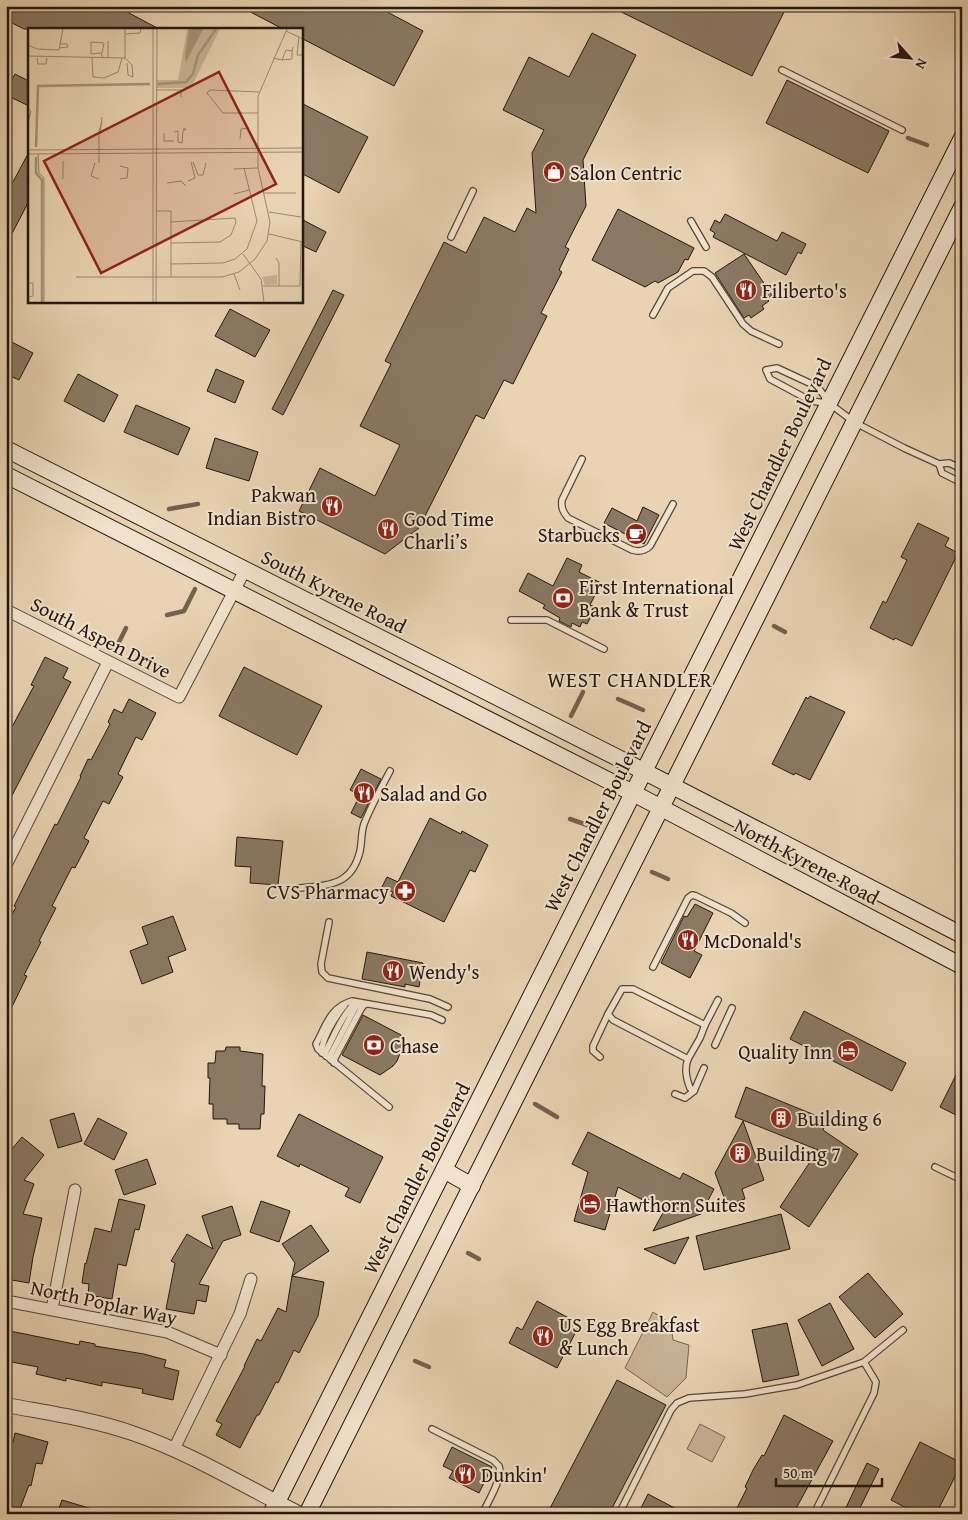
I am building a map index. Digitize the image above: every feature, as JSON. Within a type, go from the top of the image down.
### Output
[{"type":"main road","name":"West Chandler Boulevard","points":[[274,1508],[962,138]]},
{"type":"main road","points":[[308,1514],[962,207]]},
{"type":"main road","name":"South Kyrene Road","points":[[6,449],[644,771]]},
{"type":"main road","points":[[6,475],[633,793]]},
{"type":"main road","points":[[393,645],[401,665],[424,687]]},
{"type":"main road","name":"North Kyrene Road","points":[[644,771],[962,935]]},
{"type":"main road","name":"North Kyrene Road","points":[[633,793],[962,966]]},
{"type":"main road","points":[[444,1170],[472,1186]]},
{"type":"street","points":[[234,591],[245,570]]},
{"type":"street","name":"South Aspen Drive","points":[[6,610],[179,698],[234,591]]},
{"type":"street","points":[[6,865],[108,662]]},
{"type":"street","points":[[52,1309],[75,1190]]},
{"type":"street","points":[[174,1449],[240,1314],[251,1279]]},
{"type":"street","name":"North Poplar Way","points":[[6,1301],[167,1332],[221,1355]]},
{"type":"street","points":[[6,1405],[82,1419],[131,1432],[174,1449],[274,1508],[300,1514]]},
{"type":"lane","points":[[782,70],[902,130]]},
{"type":"lane","points":[[451,237],[473,191]]},
{"type":"lane","points":[[691,221],[706,247]]},
{"type":"lane","points":[[652,315],[668,288],[693,271],[704,271],[712,277],[746,327],[778,344]]},
{"type":"lane","points":[[829,403],[812,401],[805,398],[770,379],[766,370],[777,368],[818,387],[829,403],[854,422],[939,464],[949,463],[962,469]]},
{"type":"lane","points":[[582,459],[562,500],[561,507],[568,518],[637,552],[644,551],[650,546],[672,504]]},
{"type":"lane","points":[[939,464],[942,473],[962,483]]},
{"type":"lane","points":[[511,620],[547,620],[604,649]]},
{"type":"lane","points":[[300,888],[332,885],[343,879],[352,870],[360,849],[363,825],[390,771]]},
{"type":"lane","points":[[653,968],[688,898],[692,895],[731,913],[745,924]]},
{"type":"lane","points":[[329,922],[321,964],[322,972],[328,978],[430,999],[448,1007]]},
{"type":"lane","points":[[600,1056],[594,1051],[592,1046],[622,989],[634,989],[705,1025]]},
{"type":"lane","points":[[694,1090],[690,1088],[685,1071],[686,1066],[718,1000]]},
{"type":"lane","points":[[389,1107],[318,1049],[316,1044],[334,1011],[346,1003],[362,1003],[431,1015],[442,1020]]},
{"type":"lane","points":[[328,1058],[335,1058],[360,1009],[364,1005],[362,1003]]},
{"type":"lane","points":[[328,1058],[326,1051],[344,1016],[349,1008],[362,1003]]},
{"type":"lane","points":[[715,1045],[732,1008]]},
{"type":"lane","points":[[608,1014],[620,1024],[688,1059]]},
{"type":"lane","points":[[675,1094],[685,1098],[694,1090],[704,1068]]},
{"type":"lane","points":[[935,1167],[962,1180]]},
{"type":"lane","points":[[619,1514],[671,1410],[677,1403],[689,1398],[745,1394],[797,1385],[864,1362],[903,1330]]},
{"type":"lane","points":[[814,1514],[874,1394],[876,1382],[864,1362]]},
{"type":"lane","points":[[432,1429],[493,1460],[499,1465],[498,1481],[482,1514]]},
{"type":"shaded area","points":[[653,1312],[671,1324],[673,1340],[689,1345],[686,1378],[667,1397],[625,1368]]},
{"type":"shaded area","points":[[700,1424],[725,1437],[712,1462],[687,1449]]},
{"type":"building","points":[[13,6],[116,6],[157,28],[24,29],[6,20]]},
{"type":"building","points":[[239,6],[376,6],[423,31],[394,86],[302,39],[302,28],[281,28]]},
{"type":"building","points":[[609,6],[787,6],[752,76]]},
{"type":"building","points":[[592,33],[636,55],[583,160],[586,206],[565,247],[569,249],[559,270],[562,272],[541,313],[547,316],[513,384],[504,380],[484,419],[476,415],[419,528],[385,554],[299,511],[320,468],[375,496],[400,445],[360,426],[391,364],[385,361],[444,242],[466,253],[484,217],[515,232],[527,208],[536,213],[532,153],[544,130],[503,110],[529,57],[569,77]]},
{"type":"building","points":[[15,74],[28,80],[28,106],[6,95],[6,90]]},
{"type":"building","points":[[787,80],[889,131],[868,173],[766,123]]},
{"type":"building","points":[[302,104],[368,137],[339,193],[302,174]]},
{"type":"building","points":[[28,154],[28,203],[6,245],[6,195]]},
{"type":"building","points":[[618,209],[694,248],[688,260],[685,259],[678,272],[658,283],[655,281],[645,287],[592,260]]},
{"type":"building","points":[[725,214],[777,241],[782,232],[806,244],[801,254],[798,252],[786,275],[713,237],[715,233],[710,230],[715,220],[720,223]]},
{"type":"building","points":[[302,220],[326,232],[316,252],[302,245]]},
{"type":"building","name":"Filiberto's","points":[[744,254],[772,295],[767,299],[769,301],[762,306],[764,309],[751,318],[749,315],[744,318],[715,273]]},
{"type":"building","points":[[333,290],[344,295],[283,415],[272,409]]},
{"type":"building","points":[[230,309],[270,330],[255,357],[215,336]]},
{"type":"building","points":[[6,339],[33,353],[19,380],[6,374]]},
{"type":"building","points":[[216,369],[244,381],[235,403],[207,391]]},
{"type":"building","points":[[78,374],[118,395],[104,422],[64,401]]},
{"type":"building","points":[[136,405],[190,428],[178,455],[124,432]]},
{"type":"building","points":[[215,438],[258,452],[249,481],[206,468]]},
{"type":"building","name":"Starbucks","points":[[643,507],[659,515],[644,544],[604,523],[612,508],[637,521]]},
{"type":"building","points":[[918,523],[949,538],[945,546],[958,553],[912,646],[895,638],[894,640],[870,628],[883,601],[886,603],[907,560],[901,557]]},
{"type":"building","name":"First International Bank & Trust","points":[[567,558],[582,565],[579,572],[601,583],[590,605],[596,607],[587,624],[582,622],[580,627],[572,623],[571,627],[559,621],[560,618],[543,608],[545,605],[519,591],[528,573],[553,586]]},
{"type":"building","points":[[45,657],[68,668],[63,678],[71,682],[6,807],[6,738],[34,686],[31,685]]},
{"type":"building","points":[[244,667],[322,706],[297,755],[219,716]]},
{"type":"building","points":[[810,696],[845,712],[810,780],[795,773],[794,775],[772,764],[806,697],[808,699]]},
{"type":"building","points":[[129,699],[156,713],[142,740],[136,737],[118,774],[123,777],[109,804],[103,801],[84,838],[89,841],[75,868],[72,867],[52,906],[56,908],[39,941],[41,942],[24,975],[27,976],[6,1019],[6,925],[55,824],[57,825],[81,777],[88,759],[91,760],[110,724],[108,722],[114,709],[122,713]]},
{"type":"building","name":"Salad and Go","points":[[361,769],[381,779],[361,818],[351,813],[360,795],[350,790]]},
{"type":"building","name":"CVS Pharmacy","points":[[430,818],[461,834],[462,831],[488,845],[475,872],[470,870],[444,922],[391,896],[393,892],[382,887],[387,877],[398,882]]},
{"type":"building","points":[[237,837],[283,841],[278,885],[250,883],[251,867],[235,866]]},
{"type":"building","name":"McDonald's","points":[[695,904],[713,913],[694,951],[702,955],[690,978],[661,963],[684,916],[687,917]]},
{"type":"building","points":[[173,916],[186,950],[168,957],[173,972],[142,984],[130,951],[148,944],[142,927]]},
{"type":"building","name":"Wendy's","points":[[367,952],[423,963],[419,987],[405,984],[405,987],[362,979]]},
{"type":"building","name":"Quality Inn","points":[[804,1011],[906,1063],[892,1091],[790,1039]]},
{"type":"building","name":"Chase","points":[[363,1015],[401,1035],[401,1051],[397,1061],[380,1075],[342,1055]]},
{"type":"building","points":[[226,1047],[240,1047],[240,1051],[263,1054],[262,1086],[265,1086],[264,1114],[261,1114],[260,1129],[239,1129],[239,1124],[227,1124],[227,1119],[213,1119],[213,1104],[209,1104],[210,1078],[208,1078],[208,1063],[215,1063],[216,1051],[225,1051]]},
{"type":"building","points":[[962,1063],[962,1118],[940,1107]]},
{"type":"building","points":[[746,1087],[827,1120],[823,1130],[858,1154],[809,1227],[780,1207],[818,1150],[735,1117]]},
{"type":"building","points":[[74,1113],[82,1141],[58,1148],[50,1120]]},
{"type":"building","points":[[299,1114],[383,1157],[360,1203],[345,1196],[349,1188],[300,1164],[299,1167],[277,1156]]},
{"type":"building","points":[[98,1118],[127,1133],[114,1160],[84,1144]]},
{"type":"building","name":"Building 7","points":[[743,1121],[764,1180],[742,1189],[745,1199],[727,1205],[715,1173]]},
{"type":"building","points":[[588,1132],[680,1179],[683,1173],[714,1189],[701,1214],[653,1231],[664,1211],[618,1187],[605,1230],[574,1221],[588,1172],[572,1164]]},
{"type":"building","points":[[22,1137],[44,1155],[24,1180],[34,1184],[23,1214],[42,1218],[29,1283],[6,1279],[6,1156]]},
{"type":"building","points":[[147,1159],[156,1184],[124,1195],[115,1170]]},
{"type":"building","points":[[119,1199],[145,1205],[139,1230],[135,1229],[126,1266],[118,1264],[112,1299],[88,1295],[89,1284],[82,1283],[85,1263],[95,1228],[111,1232]]},
{"type":"building","points":[[261,1201],[290,1211],[279,1242],[250,1232]]},
{"type":"building","points":[[232,1206],[241,1235],[223,1241],[199,1284],[209,1286],[206,1302],[197,1300],[194,1314],[166,1309],[175,1263],[171,1261],[187,1234],[213,1249],[202,1216]]},
{"type":"building","points":[[781,1214],[790,1249],[704,1270],[696,1236]]},
{"type":"building","points":[[311,1225],[329,1251],[292,1276],[295,1263],[282,1244]]},
{"type":"building","points":[[689,1237],[675,1264],[644,1249]]},
{"type":"building","points":[[868,1273],[903,1314],[875,1338],[839,1297]]},
{"type":"building","points":[[292,1276],[324,1282],[318,1316],[299,1353],[294,1350],[278,1383],[276,1382],[240,1448],[216,1435],[222,1424],[216,1421],[257,1339],[261,1341],[278,1308],[286,1312]]},
{"type":"building","name":"US Egg Breakfast & Lunch","points":[[537,1301],[580,1324],[557,1368],[509,1343],[517,1327],[522,1330]]},
{"type":"building","points":[[830,1303],[854,1349],[822,1366],[798,1320]]},
{"type":"building","points":[[787,1323],[799,1375],[763,1382],[752,1330]]},
{"type":"building","points":[[10,1331],[79,1345],[80,1341],[95,1344],[95,1346],[144,1354],[166,1360],[164,1367],[179,1371],[173,1400],[142,1393],[143,1389],[102,1382],[102,1386],[66,1378],[66,1381],[36,1374],[38,1367],[6,1361],[6,1348]]},
{"type":"building","points":[[617,1380],[666,1405],[609,1514],[547,1514]]},
{"type":"building","points":[[784,1415],[833,1441],[793,1514],[734,1514],[747,1488],[745,1487],[753,1470],[762,1455],[764,1456]]},
{"type":"building","points":[[15,1433],[48,1442],[42,1464],[36,1463],[31,1486],[29,1485],[18,1514],[6,1514],[6,1441],[13,1442]]},
{"type":"building","points":[[920,1442],[962,1463],[936,1514],[918,1514],[891,1500]]},
{"type":"building","points":[[452,1447],[492,1467],[479,1493],[449,1478],[453,1471],[443,1466]]},
{"type":"building","points":[[867,1463],[879,1469],[857,1514],[843,1514]]},
{"type":"building","points":[[648,1494],[686,1514],[638,1514]]},
{"type":"building","points":[[62,1500],[99,1511],[98,1514],[57,1514]]},
{"type":"waterway","points":[[908,138],[927,145]]},
{"type":"waterway","points":[[169,509],[198,504]]},
{"type":"waterway","points":[[167,615],[184,611],[195,589]]},
{"type":"waterway","points":[[774,626],[785,632]]},
{"type":"waterway","points":[[116,648],[126,628]]},
{"type":"waterway","points":[[571,716],[583,692]]},
{"type":"waterway","points":[[618,699],[643,710]]},
{"type":"waterway","points":[[570,819],[593,827]]},
{"type":"waterway","points":[[652,872],[668,879]]},
{"type":"waterway","points":[[535,1104],[557,1117]]},
{"type":"waterway","points":[[468,1253],[479,1259]]},
{"type":"waterway","points":[[415,1361],[429,1367]]},
{"type":"place","name":"Salon Centric","points":[[554,172]]},
{"type":"place","name":"Filiberto's","points":[[746,290]]},
{"type":"place","name":"Pakwan Indian Bistro","points":[[332,506]]},
{"type":"place","name":"Good Time Charli’s","points":[[388,529]]},
{"type":"place","name":"Starbucks","points":[[636,534]]},
{"type":"place","name":"First International Bank & Trust","points":[[563,598]]},
{"type":"place","name":"Salad and Go","points":[[364,793]]},
{"type":"place","name":"CVS Pharmacy","points":[[405,891]]},
{"type":"place","name":"McDonald's","points":[[688,940]]},
{"type":"place","name":"Wendy's","points":[[393,971]]},
{"type":"place","name":"Chase","points":[[374,1045]]},
{"type":"place","name":"Quality Inn","points":[[848,1051]]},
{"type":"place","name":"Building 6","points":[[781,1118]]},
{"type":"place","name":"Building 7","points":[[740,1153]]},
{"type":"place","name":"Hawthorn Suites","points":[[590,1204]]},
{"type":"place","name":"US Egg Breakfast & Lunch","points":[[543,1336]]},
{"type":"place","name":"Dunkin'","points":[[465,1474]]},
{"type":"district","name":"WEST CHANDLER","points":[[630,679]]}]
